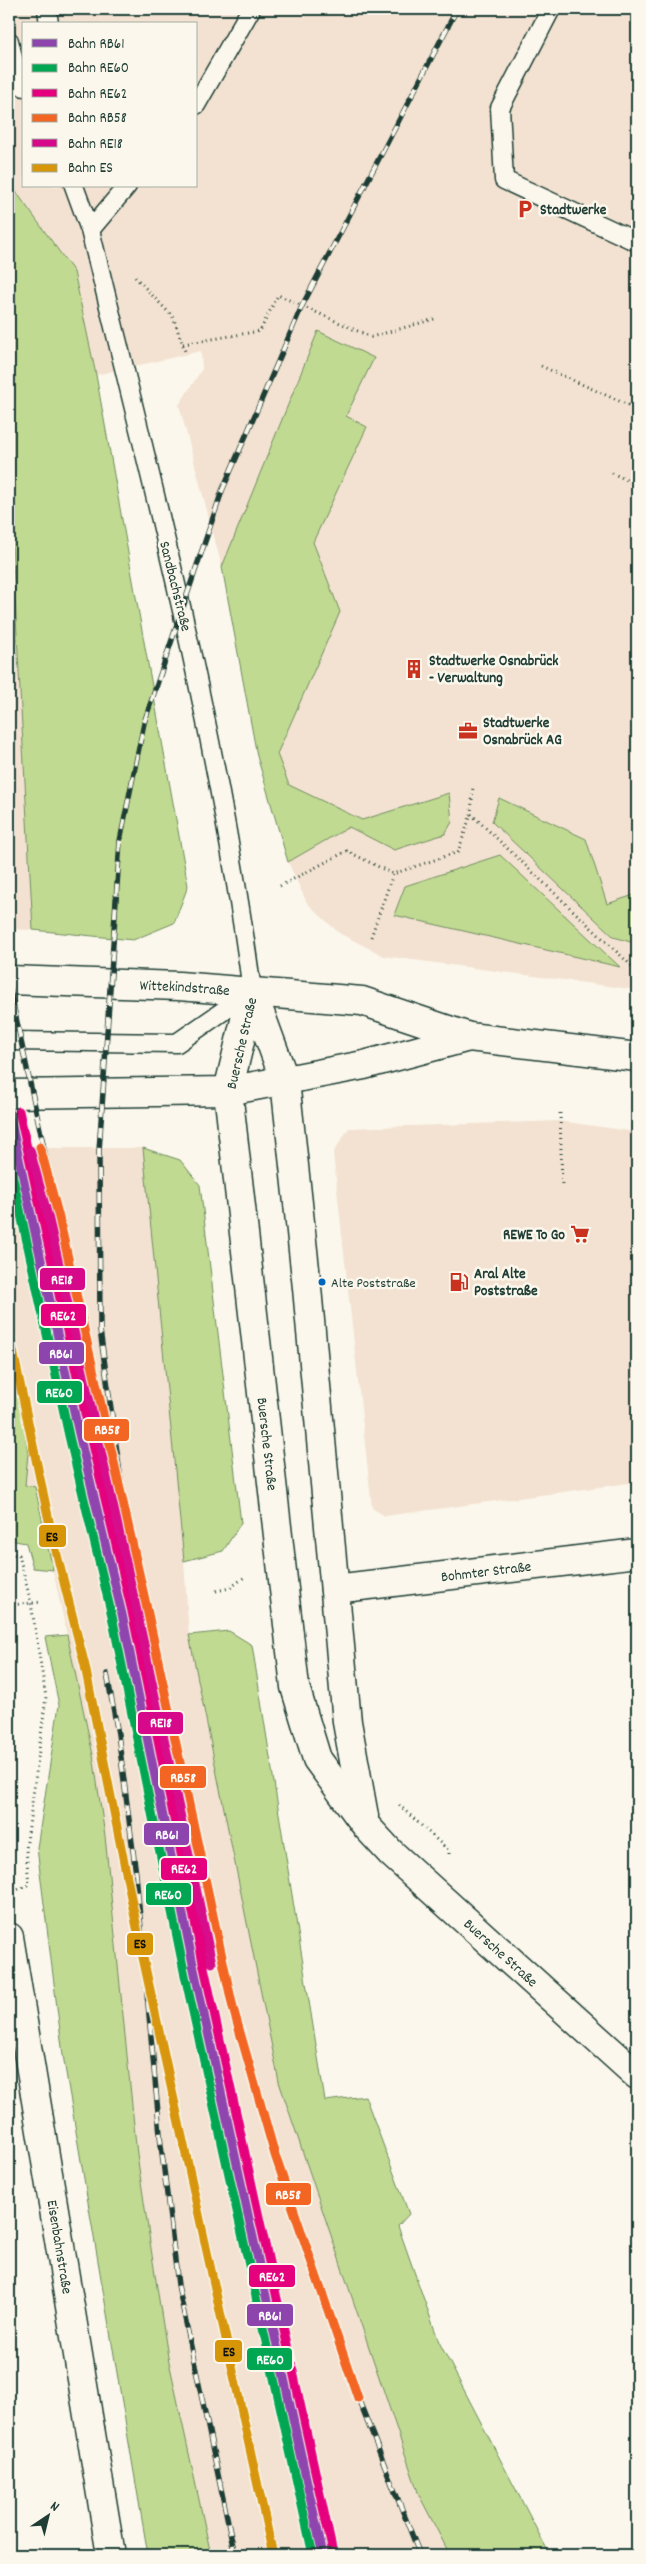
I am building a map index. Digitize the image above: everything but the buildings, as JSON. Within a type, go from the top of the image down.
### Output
[{"type":"main road","name":"Wittekindstraße","points":[[9,980],[155,985],[252,991]]},
{"type":"main road","points":[[252,991],[362,1002],[469,1037],[637,1057]]},
{"type":"main road","name":"Buersche Straße","points":[[252,991],[285,1081],[307,1288],[346,1722],[367,1828]]},
{"type":"main road","name":"Buersche Straße","points":[[252,991],[228,1091],[295,1688],[317,1759],[367,1828],[391,1852],[637,2074]]},
{"type":"main road","points":[[9,1094],[228,1091],[364,1065],[469,1037]]},
{"type":"main road","name":"Bohmter Straße","points":[[335,1589],[637,1553]]},
{"type":"main road","name":"Eisenbahnstraße","points":[[9,1937],[111,2555]]},
{"type":"lane","points":[[47,9],[49,22]]},
{"type":"lane","points":[[198,102],[251,9]]},
{"type":"lane","points":[[551,9],[500,108],[504,180],[637,242]]},
{"type":"lane","points":[[9,41],[22,84]]},
{"type":"lane","name":"Sandbachstraße","points":[[75,188],[90,230],[190,643],[243,918],[252,991]]},
{"type":"lane","points":[[90,230],[125,188]]},
{"type":"lane","name":"Wittekindstraße","points":[[9,1041],[177,1044],[252,991]]},
{"type":"path","points":[[128,270],[174,317],[186,354]]},
{"type":"path","points":[[183,344],[260,330],[278,294],[371,337],[438,318]]},
{"type":"path","points":[[541,366],[637,409]]},
{"type":"path","points":[[612,473],[637,485]]},
{"type":"path","points":[[280,886],[347,851],[393,874],[458,852],[471,814],[472,786]]},
{"type":"path","points":[[471,814],[636,970],[636,981]]},
{"type":"path","points":[[371,937],[393,874]]},
{"type":"path","points":[[560,1113],[562,1186]]},
{"type":"path","points":[[9,1554],[19,1555],[31,1603],[46,1697],[26,1849],[29,1885],[9,1893]]},
{"type":"path","points":[[216,1591],[230,1588]]},
{"type":"path","points":[[9,1592],[11,1605],[42,1602]]},
{"type":"shaded area","points":[[9,9],[637,9],[637,990],[384,956],[339,933],[307,903],[288,862],[257,756],[222,567],[179,405],[202,369],[201,351],[96,375],[74,272],[9,182]]},
{"type":"shaded area","points":[[9,488],[33,930],[9,929]]},
{"type":"shaded area","points":[[559,1121],[637,1132],[637,1482],[385,1516],[372,1508],[333,1153],[349,1128]]},
{"type":"shaded area","points":[[9,1148],[143,1148],[184,1561],[189,1635],[279,2082],[419,2495],[450,2555],[211,2555],[168,2357],[137,2155],[105,1836],[93,1755],[35,1488],[25,1485],[28,1452],[9,1329]]},
{"type":"green space","points":[[9,182],[74,272],[96,375],[188,886],[174,923],[133,940],[33,930],[9,488]]},
{"type":"green space","points":[[318,331],[374,358],[346,416],[367,427],[313,542],[340,612],[277,754],[289,785],[362,820],[449,793],[452,822],[445,834],[394,850],[349,827],[288,862],[257,756],[222,567]]},
{"type":"green space","points":[[499,798],[586,839],[607,904],[637,894],[637,944],[614,937],[492,822]]},
{"type":"green space","points":[[500,855],[620,967],[394,915],[405,886]]},
{"type":"green space","points":[[143,1148],[180,1160],[200,1185],[241,1523],[223,1551],[184,1561]]},
{"type":"green space","points":[[9,1329],[28,1453],[25,1485],[35,1487],[53,1570],[33,1568],[26,1543],[9,1540]]},
{"type":"green space","points":[[229,1631],[252,1645],[325,2101],[365,2096],[409,2214],[398,2226],[439,2342],[550,2555],[450,2555],[419,2495],[279,2082],[189,1635]]},
{"type":"green space","points":[[67,1635],[93,1755],[105,1836],[137,2155],[152,2255],[168,2357],[211,2555],[148,2555],[63,2055],[37,1848],[59,1705],[45,1637]]},
{"type":"railway","points":[[128,1531],[100,1330],[99,1151],[120,841],[144,723],[222,491],[302,306],[457,9]]},
{"type":"railway","points":[[9,985],[59,1218]]},
{"type":"railway","points":[[107,1674],[118,1734],[136,1874],[161,2145],[178,2285],[235,2555]]},
{"type":"railway","points":[[358,2398],[420,2555]]},
{"type":"rail line","name":"RE62","points":[[19,1111],[89,1432],[132,1612],[204,1967],[333,2553]]},
{"type":"rail line","name":"RB61","points":[[9,1113],[79,1434],[122,1614],[194,1969],[323,2555]]},
{"type":"rail line","name":"RB58","points":[[40,1147],[59,1218],[145,1600],[233,2008],[275,2155],[358,2398]]},
{"type":"rail line","name":"RE18","points":[[30,1150],[49,1220],[135,1602],[212,1963]]},
{"type":"rail line","name":"RE60","points":[[9,1159],[69,1436],[112,1616],[184,1971],[313,2555]]},
{"type":"rail line","name":"ES","points":[[9,1332],[52,1535],[85,1666],[142,1953],[273,2555]]},
{"type":"place","name":"Stadtwerke","points":[[525,209]]},
{"type":"place","name":"Stadtwerke Osnabrück - Verwaltung","points":[[414,669]]},
{"type":"place","name":"Stadtwerke Osnabrück AG","points":[[468,731]]},
{"type":"place","name":"REWE To Go","points":[[580,1234]]},
{"type":"place","name":"Alte Poststraße","points":[[322,1282]]},
{"type":"place","name":"Aral Alte Poststraße","points":[[459,1282]]}]
